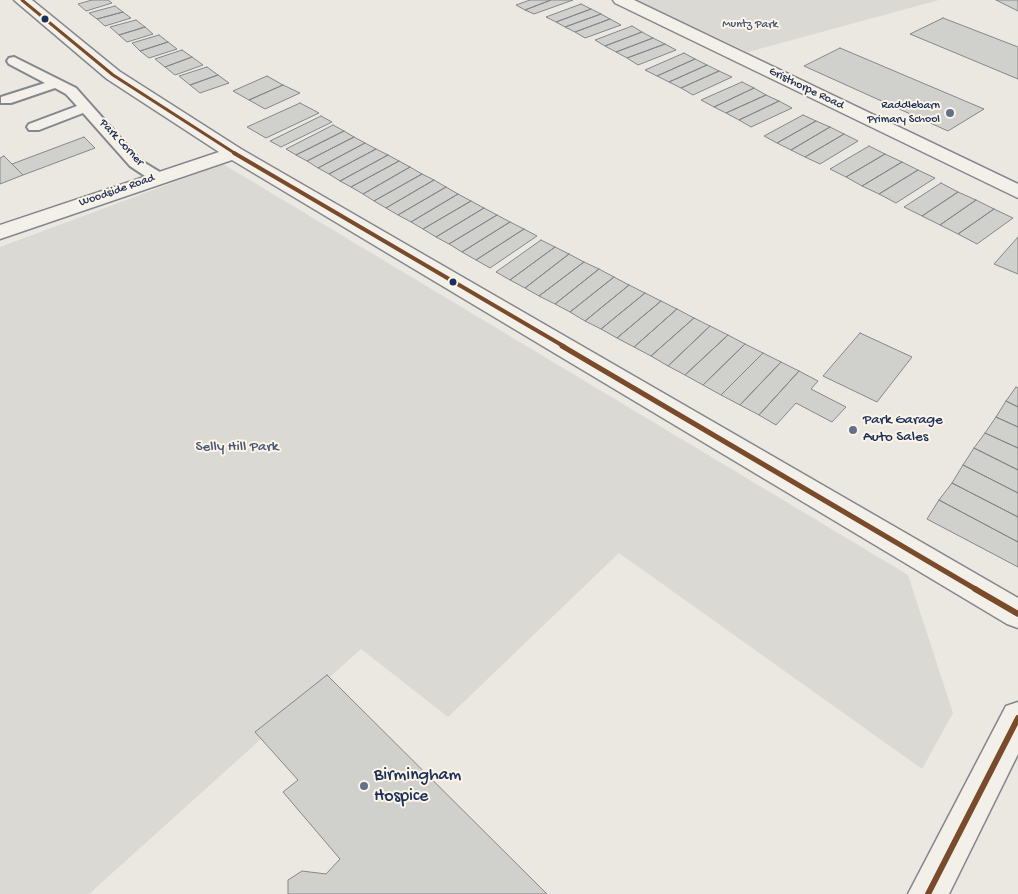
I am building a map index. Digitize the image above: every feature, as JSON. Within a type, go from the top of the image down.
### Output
[{"type":"street","points":[[22,0],[113,75],[234,152],[1018,614]]},
{"type":"street","name":"Gristhorpe Road","points":[[621,0],[1018,192]]},
{"type":"street","name":"Woodside Road","points":[[0,232],[234,152]]},
{"type":"street","points":[[928,894],[1018,718]]},
{"type":"lane","name":"Park Corner","points":[[14,61],[71,91],[135,163],[157,178]]},
{"type":"lane","points":[[6,100],[56,83]]},
{"type":"lane","name":"Park Corner","points":[[34,127],[87,107]]},
{"type":"green space","name":"Muntz Park","points":[[636,0],[939,0],[748,52]]},
{"type":"green space","name":"Selly Hill Park","points":[[223,164],[908,575],[953,713],[922,769],[619,553],[448,717],[361,649],[89,894],[0,894],[0,247]]},
{"type":"building","points":[[92,0],[108,0],[112,3],[86,11],[78,4]]},
{"type":"building","points":[[530,0],[551,0],[525,10],[516,5]]},
{"type":"building","points":[[551,0],[573,0],[534,14],[525,10]]},
{"type":"building","points":[[996,0],[1018,0],[1018,11]]},
{"type":"building","points":[[581,4],[591,9],[556,22],[546,17]]},
{"type":"building","points":[[115,6],[123,12],[97,19],[89,13]]},
{"type":"building","points":[[591,9],[601,14],[565,27],[556,22]]},
{"type":"building","points":[[123,12],[131,18],[105,26],[97,19]]},
{"type":"building","points":[[601,14],[610,19],[575,32],[565,27]]},
{"type":"building","points":[[943,18],[1018,47],[1018,79],[910,34]]},
{"type":"building","points":[[610,19],[621,25],[585,38],[575,32]]},
{"type":"building","points":[[136,20],[145,27],[119,35],[110,27]]},
{"type":"building","points":[[632,26],[642,32],[605,46],[595,40]]},
{"type":"building","points":[[145,27],[153,34],[127,42],[119,35]]},
{"type":"building","points":[[642,32],[653,38],[616,52],[605,46]]},
{"type":"building","points":[[159,35],[168,42],[140,51],[132,43]]},
{"type":"building","points":[[653,38],[665,44],[627,58],[616,52]]},
{"type":"building","points":[[168,42],[177,49],[149,58],[140,51]]},
{"type":"building","points":[[665,44],[676,50],[638,65],[627,58]]},
{"type":"building","points":[[840,48],[984,109],[948,131],[804,66]]},
{"type":"building","points":[[182,50],[192,57],[165,67],[155,59]]},
{"type":"building","points":[[684,53],[695,59],[657,76],[645,70]]},
{"type":"building","points":[[192,57],[203,65],[175,75],[165,67]]},
{"type":"building","points":[[695,59],[707,65],[669,82],[657,76]]},
{"type":"building","points":[[707,65],[719,71],[681,88],[669,82]]},
{"type":"building","points":[[207,67],[218,75],[190,85],[179,76]]},
{"type":"building","points":[[719,71],[732,77],[693,95],[681,88]]},
{"type":"building","points":[[218,75],[229,83],[200,93],[190,85]]},
{"type":"building","points":[[267,76],[283,85],[249,100],[233,91]]},
{"type":"building","points":[[742,82],[754,88],[714,107],[701,100]]},
{"type":"building","points":[[283,85],[300,93],[265,109],[249,100]]},
{"type":"building","points":[[754,88],[766,95],[726,113],[714,107]]},
{"type":"building","points":[[766,95],[779,101],[739,120],[726,113]]},
{"type":"building","points":[[779,101],[792,108],[751,127],[739,120]]},
{"type":"building","points":[[300,103],[319,113],[266,138],[247,127]]},
{"type":"building","points":[[803,115],[816,121],[777,143],[764,136]]},
{"type":"building","points":[[321,116],[332,122],[281,147],[270,141]]},
{"type":"building","points":[[816,121],[830,127],[791,150],[777,143]]},
{"type":"building","points":[[333,125],[344,131],[296,155],[286,149]]},
{"type":"building","points":[[830,127],[844,134],[805,157],[791,150]]},
{"type":"building","points":[[344,131],[354,137],[307,161],[296,155]]},
{"type":"building","points":[[844,134],[858,141],[820,164],[805,157]]},
{"type":"building","points":[[84,137],[95,148],[23,175],[12,164]]},
{"type":"building","points":[[354,137],[365,143],[318,168],[307,161]]},
{"type":"building","points":[[365,143],[376,149],[329,174],[318,168]]},
{"type":"building","points":[[869,146],[885,154],[846,177],[830,169]]},
{"type":"building","points":[[376,149],[388,155],[340,181],[329,174]]},
{"type":"building","points":[[885,154],[902,162],[862,186],[846,177]]},
{"type":"building","points":[[388,155],[399,161],[351,187],[340,181]]},
{"type":"building","points":[[4,156],[23,175],[0,184],[0,158]]},
{"type":"building","points":[[399,161],[410,167],[363,194],[351,187]]},
{"type":"building","points":[[902,162],[918,170],[879,194],[862,186]]},
{"type":"building","points":[[410,167],[422,174],[374,201],[363,194]]},
{"type":"building","points":[[918,170],[935,178],[896,203],[879,194]]},
{"type":"building","points":[[422,174],[434,180],[386,208],[374,201]]},
{"type":"building","points":[[434,180],[446,187],[398,215],[386,208]]},
{"type":"building","points":[[941,183],[958,192],[922,216],[904,207]]},
{"type":"building","points":[[446,187],[458,194],[411,222],[398,215]]},
{"type":"building","points":[[958,192],[976,200],[940,225],[922,216]]},
{"type":"building","points":[[458,194],[471,201],[423,229],[411,222]]},
{"type":"building","points":[[976,200],[994,209],[958,234],[940,225]]},
{"type":"building","points":[[471,201],[484,208],[436,237],[423,229]]},
{"type":"building","points":[[484,208],[497,215],[449,244],[436,237]]},
{"type":"building","points":[[994,209],[1013,218],[977,244],[958,234]]},
{"type":"building","points":[[497,215],[510,222],[462,252],[449,244]]},
{"type":"building","points":[[510,222],[524,229],[476,260],[462,252]]},
{"type":"building","points":[[524,229],[537,236],[490,268],[476,260]]},
{"type":"building","points":[[1018,237],[1018,274],[994,264]]},
{"type":"building","points":[[541,240],[555,247],[510,280],[496,272]]},
{"type":"building","points":[[555,247],[569,254],[525,288],[510,280]]},
{"type":"building","points":[[569,254],[584,262],[539,296],[525,288]]},
{"type":"building","points":[[584,262],[599,269],[555,304],[539,296]]},
{"type":"building","points":[[599,269],[614,277],[570,312],[555,304]]},
{"type":"building","points":[[614,277],[629,285],[585,321],[570,312]]},
{"type":"building","points":[[629,285],[645,293],[601,329],[585,321]]},
{"type":"building","points":[[645,293],[661,301],[617,338],[601,329]]},
{"type":"building","points":[[661,301],[677,309],[634,347],[617,338]]},
{"type":"building","points":[[677,309],[694,318],[651,356],[634,347]]},
{"type":"building","points":[[694,318],[710,326],[668,366],[651,356]]},
{"type":"building","points":[[710,326],[728,335],[685,375],[668,366]]},
{"type":"building","points":[[860,333],[912,357],[877,402],[823,376]]},
{"type":"building","points":[[728,335],[745,344],[703,385],[685,375]]},
{"type":"building","points":[[745,344],[763,353],[721,395],[703,385]]},
{"type":"building","points":[[763,353],[781,362],[740,405],[721,395]]},
{"type":"building","points":[[781,362],[799,371],[759,415],[740,405]]},
{"type":"building","points":[[799,371],[818,381],[811,389],[846,407],[832,422],[796,403],[776,425],[759,415]]},
{"type":"building","points":[[1016,387],[1018,388],[1018,407],[1006,401]]},
{"type":"building","points":[[1006,401],[1018,407],[1018,427],[996,417]]},
{"type":"building","points":[[996,417],[1018,427],[1018,448],[985,433]]},
{"type":"building","points":[[985,433],[1018,448],[1018,470],[974,448]]},
{"type":"building","points":[[974,448],[1018,470],[1018,493],[963,465]]},
{"type":"building","points":[[963,465],[1018,493],[1018,517],[952,483]]},
{"type":"building","points":[[952,483],[1018,517],[1018,542],[939,500]]},
{"type":"building","points":[[939,500],[1018,542],[1018,567],[927,519]]},
{"type":"building","name":"Birmingham Hospice","points":[[327,675],[547,894],[288,894],[288,880],[302,871],[326,874],[340,859],[283,792],[298,780],[255,732]]},
{"type":"transit line","points":[[22,0],[113,75],[234,153],[1018,614]]},
{"type":"transit line","points":[[928,894],[1018,718]]},
{"type":"place","name":"Raddlebarn Primary School","points":[[950,113]]},
{"type":"place","name":"Park Garage Auto Sales","points":[[853,430]]},
{"type":"place","name":"Birmingham Hospice","points":[[364,786]]}]
